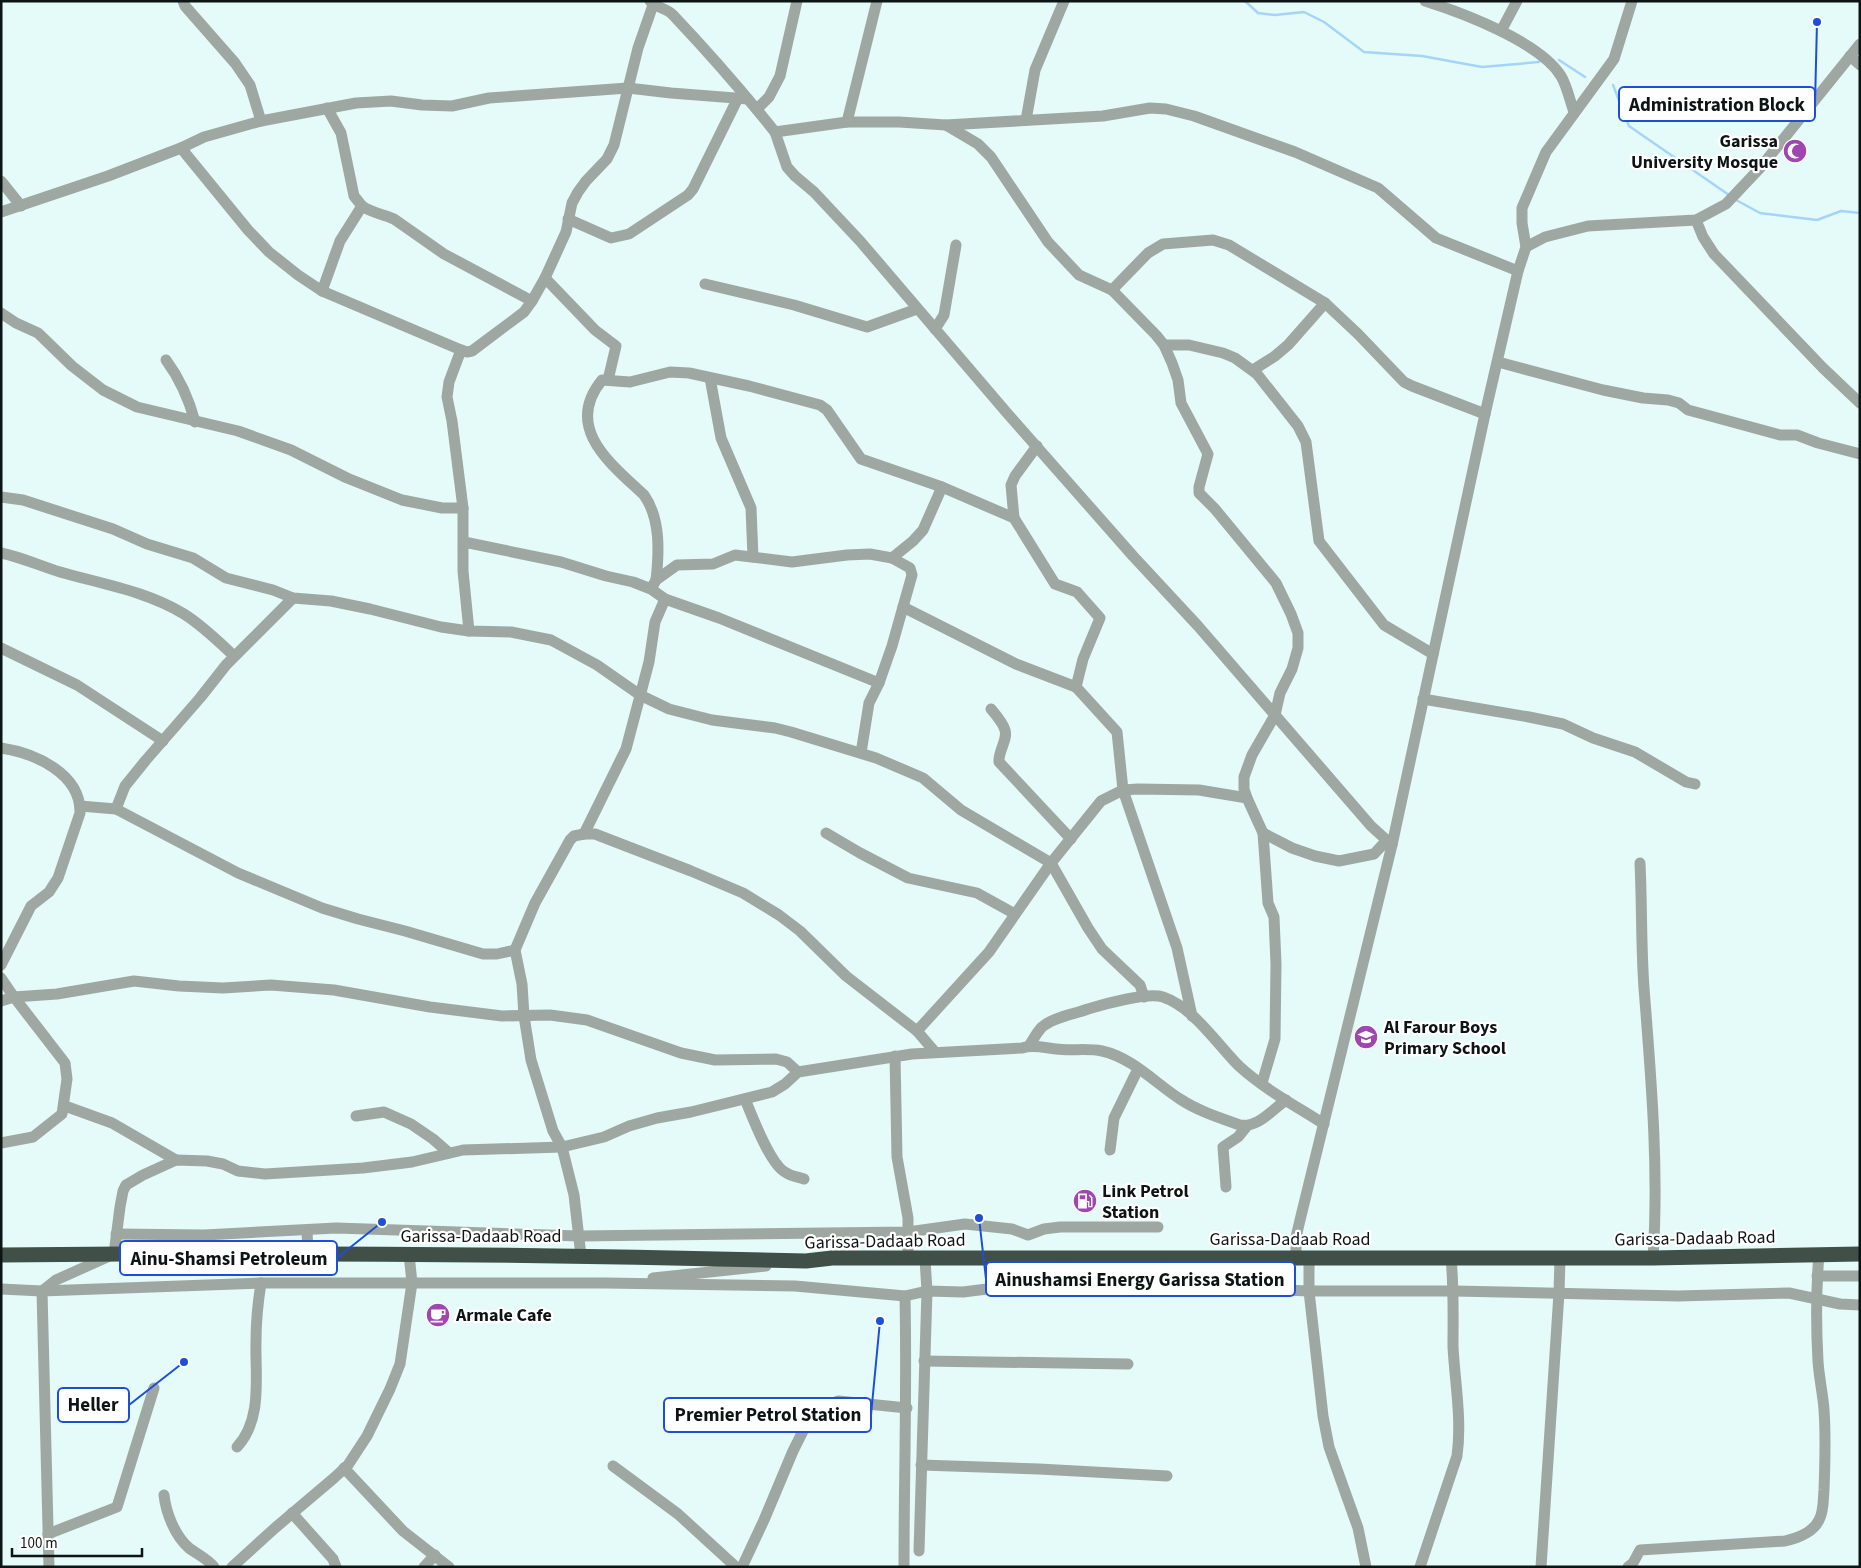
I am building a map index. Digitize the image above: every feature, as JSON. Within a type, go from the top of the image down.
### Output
[{"type":"highway","name":"Garissa-Dadaab Road","points":[[1,1255],[409,1254],[806,1261],[832,1258],[1653,1258],[1860,1254]]},
{"type":"street","points":[[183,1],[185,6],[235,63],[250,85],[261,121]]},
{"type":"street","points":[[757,110],[770,97],[780,76],[797,1]]},
{"type":"street","points":[[847,122],[877,1]]},
{"type":"street","points":[[1026,120],[1035,70],[1064,1]]},
{"type":"street","points":[[1425,1],[1441,4],[1501,31],[1544,57],[1561,76],[1574,112]]},
{"type":"street","points":[[1501,31],[1517,1]]},
{"type":"street","points":[[1366,1567],[1358,1528],[1328,1439],[1323,1416],[1310,1291],[1296,1237],[1423,699],[1518,271],[1526,247],[1522,223],[1522,208],[1546,152],[1614,59],[1632,1]]},
{"type":"street","points":[[181,148],[248,230],[286,266],[322,290],[461,350],[472,351],[524,312],[532,301],[566,232],[572,203],[586,180],[607,159],[614,145],[638,48],[652,3],[670,12],[743,98],[757,110],[776,132],[787,166],[795,176],[814,192],[860,242],[1371,826],[1389,843]]},
{"type":"street","points":[[1526,247],[1545,237],[1588,226],[1696,220],[1726,204],[1740,192],[1860,44]]},
{"type":"street","points":[[1850,56],[1860,65]]},
{"type":"street","points":[[1,212],[181,148],[204,137],[261,121],[356,103],[391,101],[452,106],[488,98],[628,88],[743,98]]},
{"type":"street","points":[[568,219],[611,238],[629,234],[688,196],[743,98]]},
{"type":"street","points":[[327,108],[341,134],[354,196],[362,206],[372,212],[394,219],[444,254],[532,301]]},
{"type":"street","points":[[776,132],[847,122],[899,122],[946,125],[1103,116],[1150,108],[1166,109],[1194,116],[1295,152],[1378,188],[1436,238],[1518,271]]},
{"type":"street","points":[[946,125],[978,144],[991,157],[1048,242],[1079,275],[1112,290],[1164,345],[1178,380],[1181,404],[1208,454],[1199,493],[1215,509],[1276,583],[1292,614],[1298,634],[1298,648],[1292,669],[1280,693],[1275,715],[1252,755],[1244,777],[1244,789],[1247,798],[1263,833],[1268,904],[1274,917],[1275,1039],[1262,1083]]},
{"type":"street","points":[[1,181],[21,206]]},
{"type":"street","points":[[322,290],[340,240],[362,206]]},
{"type":"street","points":[[1696,220],[1703,237],[1714,254],[1823,368],[1860,403]]},
{"type":"street","points":[[1112,290],[1148,252],[1163,244],[1212,240],[1229,245],[1325,303],[1404,382],[1485,414]]},
{"type":"street","points":[[935,329],[944,315],[956,245]]},
{"type":"street","points":[[545,278],[596,330],[616,346],[608,380]]},
{"type":"street","points":[[705,284],[794,305],[867,327],[917,309]]},
{"type":"street","points":[[1253,370],[1288,345],[1325,303]]},
{"type":"street","points":[[1,312],[16,323],[38,333],[72,366],[103,390],[136,408],[238,431],[291,450],[347,478],[402,500],[442,508],[463,508]]},
{"type":"street","points":[[1164,345],[1189,345],[1223,354],[1235,358],[1253,370],[1298,426],[1306,442],[1320,541],[1384,625],[1433,654]]},
{"type":"street","points":[[461,350],[449,382],[447,397],[452,421],[463,508],[463,572],[469,631]]},
{"type":"street","points":[[166,360],[182,384],[191,405],[195,422]]},
{"type":"street","points":[[1498,362],[1603,390],[1643,398],[1668,400],[1679,403],[1688,410],[1780,434],[1796,435],[1860,454]]},
{"type":"street","points":[[879,683],[719,618],[665,599],[654,585],[658,538],[648,500],[606,460],[594,442],[587,425],[588,413],[595,390],[602,380],[630,382],[670,372],[689,373],[749,386],[820,405],[827,410],[859,458],[942,487],[1014,518]]},
{"type":"street","points":[[710,378],[721,438],[751,508],[753,557]]},
{"type":"street","points":[[1037,446],[1015,476],[1011,485],[1014,518],[1055,584],[1077,592],[1100,618],[1083,660],[1076,687]]},
{"type":"street","points":[[892,558],[923,530],[942,487]]},
{"type":"street","points":[[1,497],[23,500],[113,529],[147,544],[193,558],[226,578],[273,590],[293,598],[351,605],[441,628],[511,632],[552,640],[597,665],[640,695],[669,709],[698,718],[774,728],[861,753],[923,778],[961,810],[1051,864],[1078,914],[1092,935],[1102,949],[1140,985],[1144,997]]},
{"type":"street","points":[[464,542],[561,562],[606,576],[654,585],[681,564],[713,564],[735,555],[792,562],[870,554],[892,558],[910,568],[912,575],[892,646],[879,683],[869,703],[861,753]]},
{"type":"street","points":[[1,553],[62,572],[110,584],[149,598],[191,618],[207,630],[234,656]]},
{"type":"street","points":[[116,809],[125,786],[234,656],[293,598]]},
{"type":"street","points":[[584,834],[626,749],[651,651],[655,622],[665,599]]},
{"type":"street","points":[[903,607],[1016,664],[1076,687],[1117,732],[1123,790],[1177,948],[1192,1016]]},
{"type":"street","points":[[1,648],[77,685],[163,741]]},
{"type":"street","points":[[1423,699],[1564,724],[1594,738],[1635,752],[1686,782],[1695,784]]},
{"type":"street","points":[[991,709],[1005,728],[1006,734],[999,762],[1071,839]]},
{"type":"street","points":[[1,748],[11,749],[53,766],[64,775],[73,788],[80,806],[80,813],[58,878],[49,892],[31,906],[1,965]]},
{"type":"street","points":[[917,1031],[989,952],[1051,864],[1101,801],[1123,790],[1199,790],[1247,798]]},
{"type":"street","points":[[80,806],[116,809],[238,873],[322,908],[483,954],[497,954],[515,950]]},
{"type":"street","points":[[826,833],[908,878],[976,893],[1015,914]]},
{"type":"street","points":[[1263,833],[1292,848],[1315,856],[1339,861],[1374,854],[1389,843]]},
{"type":"street","points":[[581,1256],[574,1195],[562,1147],[551,1125],[531,1060],[524,1016],[522,984],[515,950],[535,903],[564,848],[574,836],[594,834],[743,893],[800,930],[846,976],[917,1031],[935,1052]]},
{"type":"street","points":[[1640,863],[1644,987],[1654,1121],[1656,1207],[1653,1258]]},
{"type":"street","points":[[1,978],[65,1063],[68,1078],[62,1114],[33,1137],[1,1143]]},
{"type":"street","points":[[1,1001],[14,997],[57,994],[134,980],[179,986],[223,988],[271,985],[334,990],[430,1007],[493,1015],[550,1016],[587,1020],[681,1053],[715,1060],[776,1059],[787,1062],[798,1072]]},
{"type":"street","points":[[1029,1046],[1041,1028],[1046,1024],[1101,1005],[1144,997],[1162,996],[1176,1003],[1192,1016],[1240,1066],[1286,1100],[1324,1124]]},
{"type":"street","points":[[42,1291],[56,1280],[114,1254],[123,1191],[126,1186],[138,1178],[176,1160],[207,1161],[223,1164],[238,1171],[265,1174],[363,1168],[412,1162],[463,1150],[562,1147],[592,1141],[629,1126],[657,1118],[772,1092],[785,1084],[798,1072],[895,1056],[1029,1046],[1103,1051],[1126,1061],[1180,1100],[1197,1109],[1247,1126],[1255,1124],[1286,1100]]},
{"type":"street","points":[[895,1056],[897,1158],[908,1218],[908,1259]]},
{"type":"street","points":[[1110,1150],[1114,1118],[1138,1069]]},
{"type":"street","points":[[745,1099],[764,1143],[777,1165],[785,1173],[804,1179]]},
{"type":"street","points":[[64,1106],[112,1124],[176,1160]]},
{"type":"street","points":[[356,1116],[384,1112],[411,1124],[433,1139],[449,1154]]},
{"type":"street","points":[[1226,1187],[1224,1147],[1238,1137],[1247,1126]]},
{"type":"street","points":[[116,1234],[204,1235],[336,1228],[579,1236],[908,1232],[965,1224],[1012,1229],[1028,1235],[1044,1229],[1060,1227],[1158,1227]]},
{"type":"street","points":[[307,1230],[308,1254]]},
{"type":"street","points":[[232,1567],[344,1468],[367,1436],[400,1364],[412,1283],[409,1254]]},
{"type":"street","points":[[1628,1567],[1633,1563],[1640,1550],[1785,1541],[1810,1532],[1818,1523],[1822,1514],[1825,1469],[1824,1410],[1818,1362],[1817,1276],[1819,1254]]},
{"type":"street","points":[[1420,1567],[1457,1456],[1460,1437],[1451,1258]]},
{"type":"street","points":[[1541,1567],[1546,1422],[1559,1294],[1560,1258]]},
{"type":"street","points":[[919,1551],[927,1291],[925,1259]]},
{"type":"street","points":[[606,1283],[806,1261]]},
{"type":"street","points":[[1817,1276],[1860,1276]]},
{"type":"street","points":[[237,1447],[245,1439],[253,1416],[256,1394],[257,1316],[261,1283]]},
{"type":"street","points":[[1,1289],[42,1291],[261,1283],[606,1283],[795,1286],[905,1296],[927,1291],[963,1292],[1003,1287],[1090,1283],[1310,1291],[1454,1291],[1678,1296],[1789,1293],[1840,1304],[1860,1305]]},
{"type":"street","points":[[42,1291],[49,1567]]},
{"type":"street","points":[[904,1567],[904,1477],[907,1408],[905,1296]]},
{"type":"street","points":[[924,1361],[1128,1364]]},
{"type":"street","points":[[48,1534],[117,1507],[154,1388]]},
{"type":"street","points":[[742,1567],[793,1451],[809,1419],[817,1411],[838,1401],[907,1408]]},
{"type":"street","points":[[921,1465],[1167,1476]]},
{"type":"street","points":[[612,1466],[678,1514],[736,1567]]},
{"type":"street","points":[[344,1468],[389,1518],[448,1567]]},
{"type":"street","points":[[164,1495],[165,1506],[176,1531],[188,1546],[214,1567]]},
{"type":"street","points":[[292,1514],[333,1559],[336,1567]]},
{"type":"street","points":[[424,1567],[435,1555]]},
{"type":"waterway","points":[[1245,1],[1258,13],[1275,15],[1304,12],[1324,22],[1364,52],[1422,56],[1482,67],[1539,62]]},
{"type":"waterway","points":[[1559,60],[1585,77]]},
{"type":"waterway","points":[[1613,85],[1629,126],[1729,195]]},
{"type":"waterway","points":[[1736,200],[1760,213],[1817,220],[1841,211],[1860,213]]},
{"type":"place","name":"Administration Block","points":[[1817,22]]},
{"type":"place","name":"Garissa University Mosque","points":[[1795,151]]},
{"type":"place","name":"Al Farour Boys Primary School","points":[[1366,1037]]},
{"type":"place","name":"Link Petrol Station","points":[[1085,1201]]},
{"type":"place","name":"Ainushamsi Energy Garissa Station","points":[[979,1218]]},
{"type":"place","name":"Ainu-Shamsi Petroleum","points":[[382,1222]]},
{"type":"place","name":"Armale Cafe","points":[[438,1315]]},
{"type":"place","name":"Premier Petrol Station","points":[[880,1321]]},
{"type":"place","name":"Heller","points":[[184,1362]]}]
